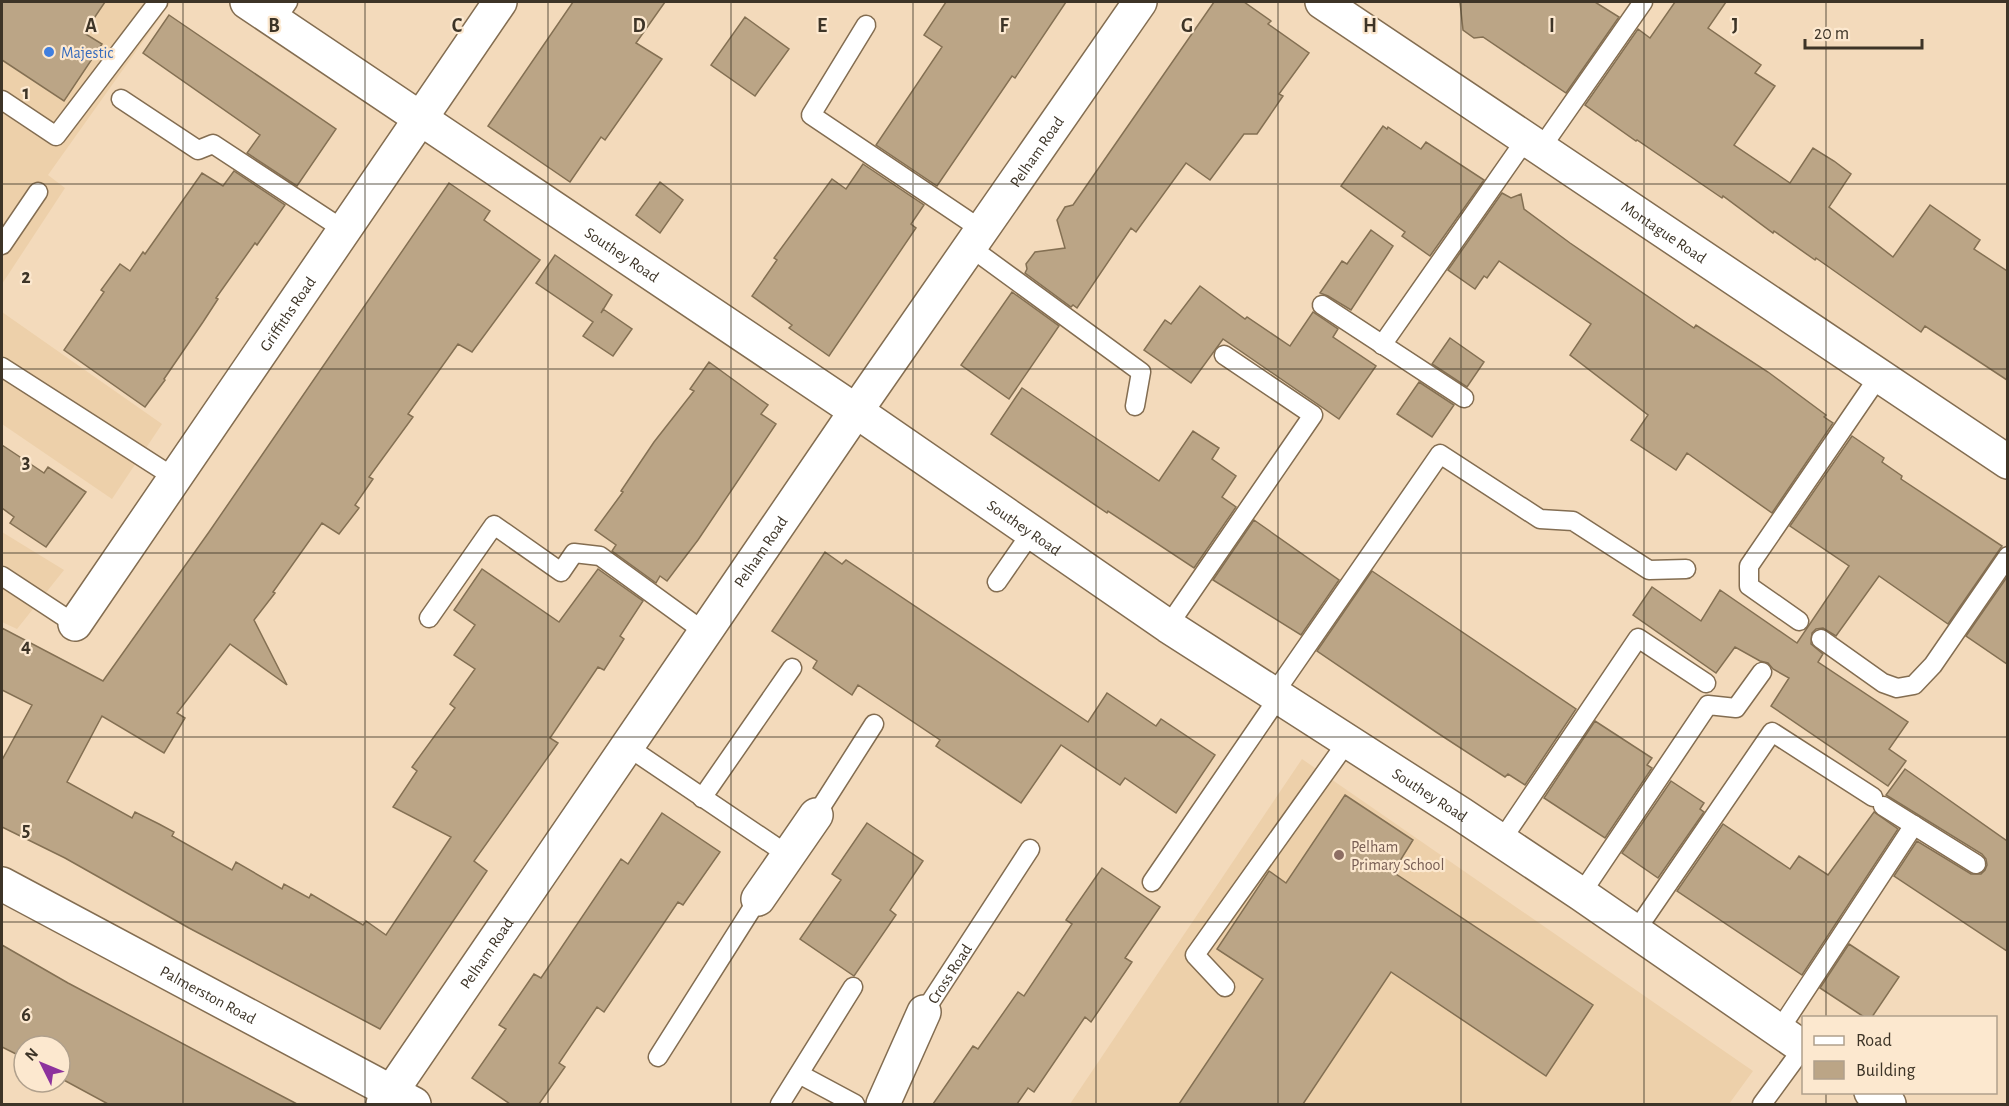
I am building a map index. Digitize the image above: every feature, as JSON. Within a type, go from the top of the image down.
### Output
[{"type":"street","name":"Southey Road","points":[[247,2],[282,11],[420,119],[856,411],[1168,626],[1502,841],[1795,1042]]},
{"type":"street","name":"Griffiths Road","points":[[75,624],[500,2]]},
{"type":"street","name":"Pelham Road","points":[[396,1100],[628,747],[856,411],[1140,2]]},
{"type":"street","name":"Montague Road","points":[[1322,2],[2007,462]]},
{"type":"street","points":[[758,899],[816,815]]},
{"type":"street","name":"Palmerston Road","points":[[2,884],[396,1100]]},
{"type":"street","name":"Cross Road","points":[[883,1104],[924,1012]]},
{"type":"street","points":[[1874,1094],[1889,1104]]},
{"type":"lane","points":[[2,100],[56,136],[158,2]]},
{"type":"lane","points":[[1383,345],[1643,2]]},
{"type":"lane","points":[[866,25],[811,115],[976,238],[1141,372],[1135,406]]},
{"type":"lane","points":[[121,99],[198,150],[213,144],[344,230]]},
{"type":"lane","points":[[2,245],[38,192]]},
{"type":"lane","points":[[1322,305],[1464,398]]},
{"type":"lane","points":[[1168,626],[1313,415],[1224,355]]},
{"type":"lane","points":[[2,367],[175,478]]},
{"type":"lane","points":[[1799,621],[1749,586],[1749,566],[1879,376]]},
{"type":"lane","points":[[1152,882],[1440,454],[1540,519],[1573,521],[1649,570],[1686,568]]},
{"type":"lane","points":[[429,618],[494,525],[561,572],[574,553],[600,556],[706,633]]},
{"type":"lane","points":[[997,582],[1031,533]]},
{"type":"lane","points":[[1821,639],[1883,682],[1897,688],[1914,685],[1933,665],[2007,556]]},
{"type":"lane","points":[[2,576],[75,624]]},
{"type":"lane","points":[[1502,841],[1638,638],[1706,683]]},
{"type":"lane","points":[[702,798],[792,668]]},
{"type":"lane","points":[[1581,894],[1708,705],[1736,708],[1762,672]]},
{"type":"lane","points":[[816,815],[874,724]]},
{"type":"lane","points":[[1635,932],[1772,732],[1976,864]]},
{"type":"lane","points":[[1225,987],[1195,955],[1347,742]]},
{"type":"lane","points":[[628,747],[788,855]]},
{"type":"lane","points":[[1809,1016],[1914,825]]},
{"type":"lane","name":"Cross Road","points":[[924,1012],[1030,849]]},
{"type":"lane","points":[[658,1056],[758,899]]},
{"type":"lane","points":[[780,1104],[853,987]]},
{"type":"lane","points":[[1762,1104],[1795,1042]]},
{"type":"lane","points":[[799,1074],[855,1104]]},
{"type":"shaded area","points":[[2,2],[171,2],[48,175],[65,188],[2,284]]},
{"type":"shaded area","points":[[2,312],[162,424],[112,499],[2,424]]},
{"type":"shaded area","points":[[2,532],[64,570],[17,629],[2,622]]},
{"type":"shaded area","name":"Pelham Primary School","points":[[1302,759],[1753,1071],[1729,1104],[1070,1104]]},
{"type":"building","name":"Majestic","points":[[2,2],[105,2],[84,33],[102,44],[64,101],[2,60]]},
{"type":"building","points":[[573,2],[665,2],[636,43],[662,59],[605,140],[601,137],[570,182],[488,126]]},
{"type":"building","points":[[946,2],[1066,2],[1015,78],[1012,76],[937,186],[876,145],[942,47],[924,35]]},
{"type":"building","points":[[1214,2],[1244,2],[1271,21],[1268,24],[1309,53],[1279,94],[1283,96],[1257,134],[1244,134],[1210,180],[1186,163],[1136,232],[1131,228],[1077,308],[1073,305],[1071,307],[1025,273],[1026,264],[1035,252],[1065,248],[1057,220],[1065,207],[1073,205]]},
{"type":"building","points":[[1460,2],[1595,2],[1619,17],[1566,93],[1483,37],[1474,38],[1463,30]]},
{"type":"building","points":[[1675,2],[1726,2],[1708,28],[1761,65],[1755,73],[1775,86],[1734,145],[1790,183],[1813,148],[1834,161],[1851,174],[1829,207],[1893,257],[1930,205],[1980,240],[1974,249],[2007,271],[2007,380],[1925,326],[1921,332],[1816,258],[1815,260],[1774,231],[1773,233],[1723,196],[1722,198],[1585,105],[1638,29],[1650,38]]},
{"type":"building","points":[[169,15],[336,129],[297,186],[247,153],[260,135],[143,53]]},
{"type":"building","points":[[745,17],[789,49],[755,96],[711,65]]},
{"type":"building","points":[[1383,126],[1421,149],[1426,142],[1484,180],[1430,256],[1402,236],[1405,232],[1341,186]]},
{"type":"building","points":[[863,164],[924,205],[911,224],[916,228],[829,356],[789,328],[792,325],[752,296],[777,260],[774,258],[832,179],[846,189]]},
{"type":"building","points":[[234,171],[285,205],[216,298],[218,299],[145,407],[64,350],[104,292],[101,290],[120,264],[130,271],[143,252],[145,254],[202,173],[223,186]]},
{"type":"building","points":[[660,182],[683,200],[660,233],[636,215]]},
{"type":"building","points":[[449,183],[490,211],[484,220],[540,260],[472,352],[458,344],[408,414],[413,417],[369,477],[373,479],[355,505],[359,508],[339,534],[322,523],[254,620],[287,685],[230,644],[177,713],[185,718],[164,753],[102,716],[67,782],[132,818],[135,812],[174,832],[172,836],[232,870],[236,862],[282,889],[284,884],[309,898],[311,894],[363,925],[366,921],[386,935],[451,837],[393,807],[417,771],[412,767],[455,708],[450,704],[475,669],[454,655],[475,625],[454,610],[482,569],[559,622],[598,569],[643,601],[620,636],[624,639],[604,670],[598,667],[550,738],[558,743],[474,861],[487,871],[380,1029],[189,928],[65,858],[2,827],[2,760],[32,705],[2,690],[2,628],[103,681],[209,532]]},
{"type":"building","points":[[1502,193],[1511,198],[1521,194],[1524,209],[1570,243],[1694,328],[1696,325],[1768,372],[1826,415],[1824,417],[1833,423],[1772,513],[1687,453],[1676,470],[1631,440],[1648,415],[1570,355],[1591,324],[1499,261],[1487,278],[1484,276],[1475,289],[1448,270]]},
{"type":"building","points":[[1371,230],[1393,246],[1351,310],[1320,293],[1342,261],[1347,264]]},
{"type":"building","points":[[555,255],[612,295],[603,309],[632,329],[613,356],[583,336],[593,322],[536,283]]},
{"type":"building","points":[[1200,286],[1245,319],[1247,317],[1290,346],[1313,312],[1338,329],[1333,337],[1376,366],[1339,419],[1223,339],[1191,383],[1144,350],[1165,320],[1171,324]]},
{"type":"building","points":[[1012,292],[1059,326],[1009,399],[961,365]]},
{"type":"building","points":[[1450,338],[1484,362],[1467,387],[1432,364]]},
{"type":"building","points":[[709,362],[768,405],[761,414],[776,424],[698,540],[667,581],[660,576],[656,583],[612,551],[616,545],[595,530],[623,492],[621,491],[654,442],[694,391],[690,389]]},
{"type":"building","points":[[1419,382],[1454,405],[1432,437],[1397,414]]},
{"type":"building","points":[[1022,388],[1159,481],[1193,431],[1219,448],[1212,459],[1236,476],[1222,497],[1236,507],[1194,568],[1108,511],[1107,513],[991,434]]},
{"type":"building","points":[[1852,436],[1884,458],[1882,462],[1902,476],[1901,479],[2002,546],[1948,624],[1879,576],[1836,636],[1823,628],[1816,629],[1812,633],[1811,644],[1823,654],[1818,662],[1908,722],[1889,749],[1906,761],[1888,786],[1771,706],[1789,678],[1773,669],[1768,663],[1735,647],[1716,673],[1633,615],[1652,587],[1701,621],[1720,590],[1797,643],[1849,566],[1790,526]]},
{"type":"building","points":[[2,445],[44,473],[48,467],[86,492],[46,547],[10,523],[14,517],[2,508]]},
{"type":"building","points":[[1254,520],[1339,580],[1301,635],[1213,580]]},
{"type":"building","points":[[825,552],[842,564],[846,560],[1088,722],[1107,693],[1156,726],[1161,719],[1215,755],[1176,813],[1125,778],[1120,785],[1061,745],[1021,803],[936,746],[940,740],[858,685],[852,695],[813,668],[817,661],[772,631]]},
{"type":"building","points":[[1372,571],[1576,709],[1525,785],[1508,774],[1505,777],[1317,651]]},
{"type":"building","points":[[2007,577],[2007,664],[1966,636]]},
{"type":"building","points":[[1595,721],[1652,758],[1647,765],[1652,768],[1605,838],[1544,798]]},
{"type":"building","points":[[1905,769],[2007,841],[2007,951],[1894,876],[1917,841],[1971,874],[1981,874],[1987,865],[1982,854],[1886,795]]},
{"type":"building","points":[[1671,781],[1704,803],[1700,809],[1704,812],[1658,878],[1622,853]]},
{"type":"building","points":[[1345,795],[1413,840],[1393,872],[1593,1005],[1546,1076],[1391,972],[1303,1104],[1179,1104],[1263,979],[1217,949],[1269,871],[1286,883]]},
{"type":"building","points":[[1874,812],[1898,829],[1802,975],[1677,891],[1723,824],[1790,869],[1799,856],[1828,875]]},
{"type":"building","points":[[662,813],[720,852],[683,905],[678,902],[604,1012],[597,1007],[559,1063],[565,1067],[539,1104],[510,1104],[472,1078],[506,1029],[499,1025],[534,974],[541,978],[621,859],[628,864]]},
{"type":"building","points":[[867,823],[923,861],[890,910],[896,915],[854,976],[800,939],[841,880],[832,874]]},
{"type":"building","points":[[1102,868],[1160,907],[1125,958],[1132,962],[1091,1022],[1085,1017],[1034,1092],[1028,1088],[1017,1104],[933,1104],[973,1046],[978,1049],[1018,992],[1024,996],[1072,924],[1066,920]]},
{"type":"building","points":[[1849,944],[1899,977],[1873,1016],[1862,1016],[1820,988]]},
{"type":"building","points":[[2,945],[68,983],[297,1104],[108,1104],[72,1084],[72,1034],[12,1034],[12,1052],[2,1047]]},
{"type":"place","name":"Majestic","points":[[49,52]]},
{"type":"place","name":"Pelham Primary School","points":[[1339,855]]}]
